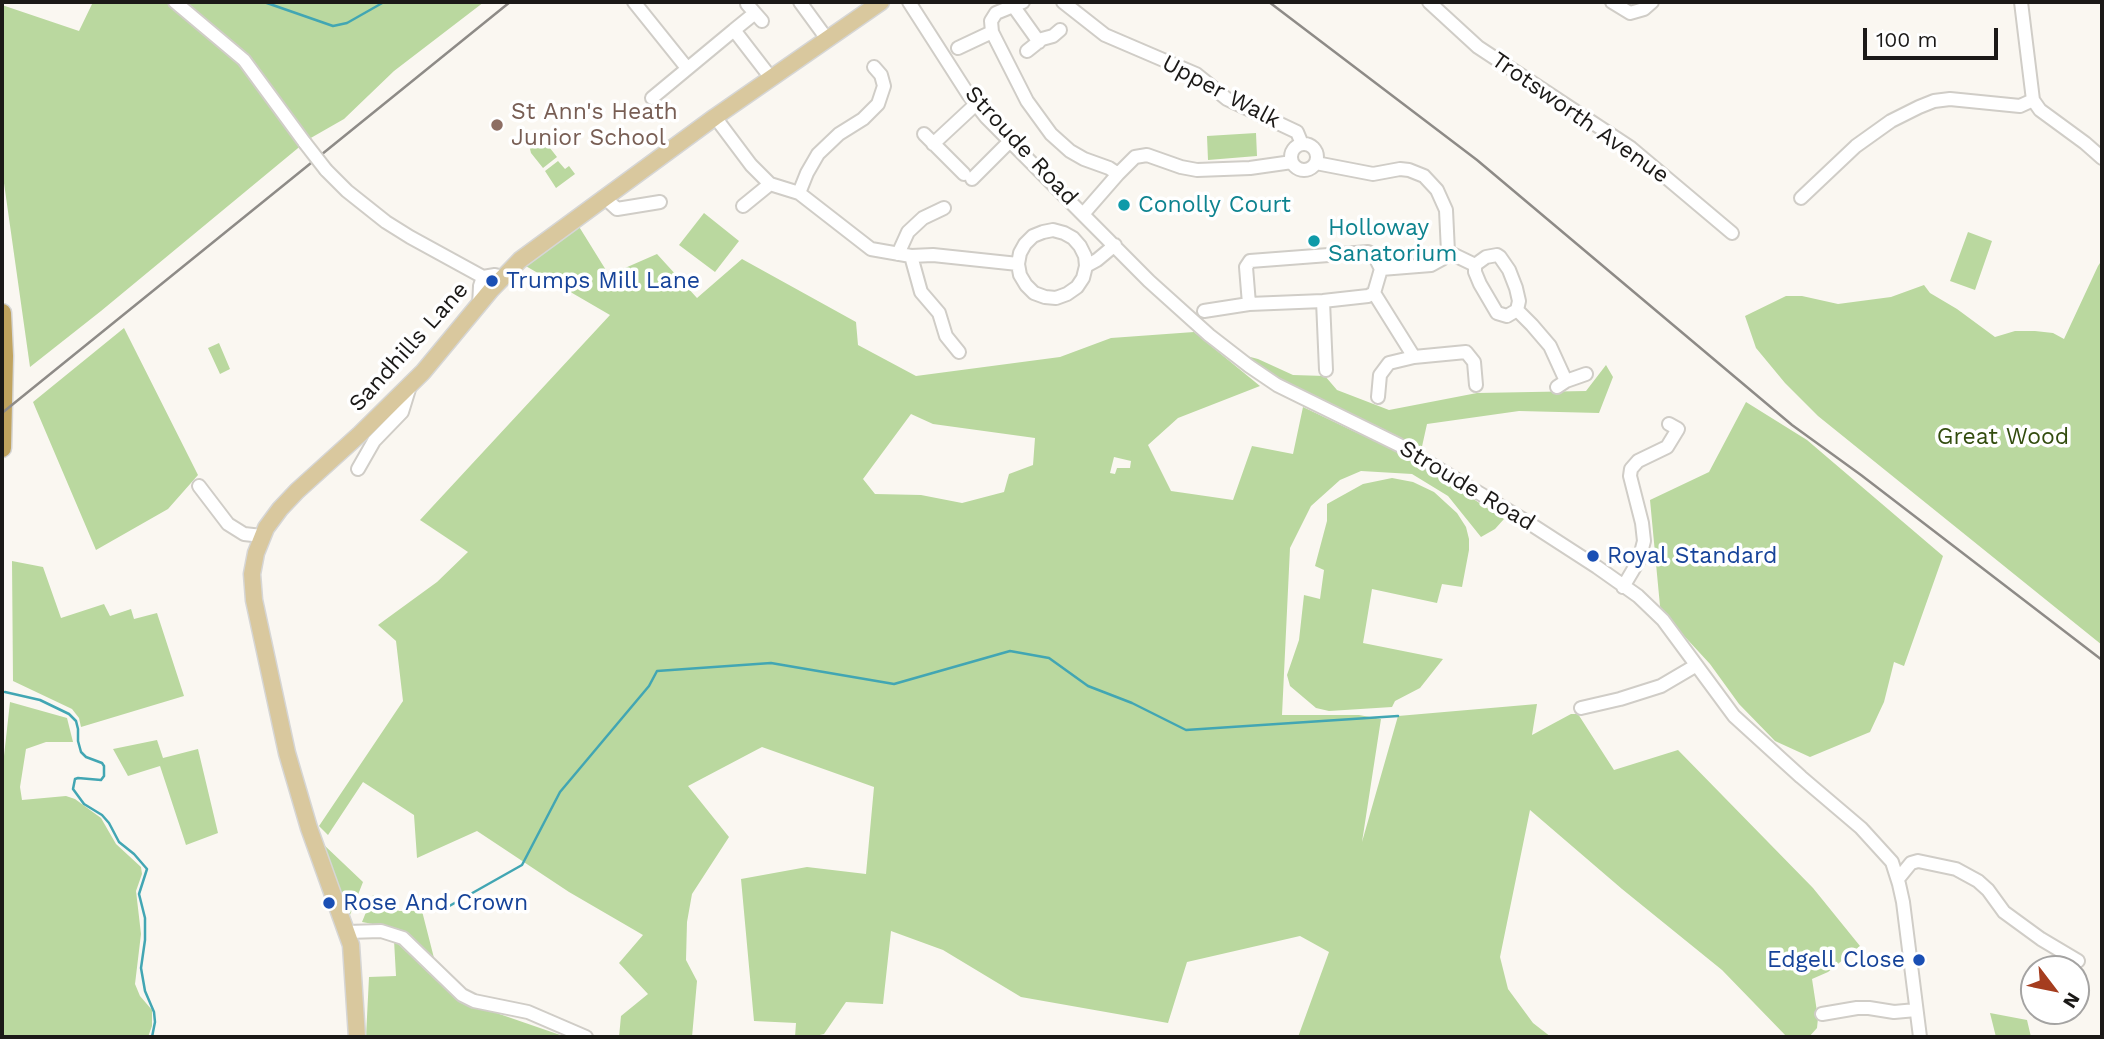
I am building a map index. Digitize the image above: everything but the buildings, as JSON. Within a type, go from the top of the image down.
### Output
[{"type":"highway","points":[[2,313],[2,448]]},
{"type":"main road","name":"Sandhills Lane","points":[[357,1037],[351,946],[309,828],[287,753],[254,600],[252,574],[262,536],[275,514],[410,385],[520,260],[715,117],[881,2]]},
{"type":"street","points":[[174,2],[244,60],[326,170],[347,191],[386,222],[420,243],[483,277],[503,277]]},
{"type":"street","points":[[634,2],[687,68]]},
{"type":"street","points":[[800,2],[827,39]]},
{"type":"street","name":"Stroude Road","points":[[909,2],[976,104],[1181,311],[1227,350],[1291,392],[1419,456],[1548,535],[1648,605],[1663,620],[1734,716],[1861,828],[1892,862],[1903,902],[1920,1037]]},
{"type":"street","name":"Upper Walk","points":[[1063,2],[1105,35],[1196,75],[1227,99],[1297,132],[1302,144]]},
{"type":"street","name":"Trotsworth Avenue","points":[[1429,2],[1478,47],[1632,148],[1732,233]]},
{"type":"street","points":[[1612,2],[1630,13],[1644,9],[1652,2]]},
{"type":"street","points":[[2021,2],[2033,100],[2040,110],[2102,158]]},
{"type":"street","points":[[1039,42],[1018,4],[993,15],[992,32],[1027,101],[1051,134],[1084,159],[1118,174]]},
{"type":"street","points":[[652,98],[754,13]]},
{"type":"street","points":[[734,30],[771,78]]},
{"type":"street","points":[[1027,51],[1060,30]]},
{"type":"street","points":[[958,48],[992,32]]},
{"type":"street","points":[[799,193],[811,163],[818,154],[839,134],[863,119],[873,109],[883,92],[883,81],[874,67]]},
{"type":"street","points":[[1801,198],[1856,146],[1891,121],[1919,107],[1950,99],[2020,106],[2033,100]]},
{"type":"street","points":[[976,104],[928,139],[968,176],[1010,141]]},
{"type":"street","points":[[715,117],[751,165],[770,184],[799,193],[871,249],[905,255],[933,255],[1018,264]]},
{"type":"street","points":[[1302,144],[1310,145],[1316,151],[1315,163],[1306,170],[1297,168],[1292,162],[1293,150],[1302,144]]},
{"type":"street","points":[[1084,213],[1133,157],[1141,155],[1197,170],[1250,168],[1292,162]]},
{"type":"street","points":[[1315,163],[1373,174],[1405,169],[1424,176],[1437,190],[1447,210],[1448,251],[1442,259],[1431,265],[1381,269]]},
{"type":"street","points":[[743,206],[770,184]]},
{"type":"street","points":[[605,198],[617,209],[660,202]]},
{"type":"street","points":[[944,208],[923,218],[908,232],[905,255],[921,292],[939,313],[946,337],[959,352]]},
{"type":"street","points":[[1053,230],[1073,238],[1085,256],[1086,267],[1077,287],[1056,298],[1034,293],[1020,275],[1018,264],[1020,253],[1033,236],[1053,230]]},
{"type":"street","points":[[1086,267],[1115,245]]},
{"type":"street","points":[[1448,251],[1475,265]]},
{"type":"street","points":[[1249,304],[1245,267],[1250,261],[1368,252],[1374,255],[1381,269],[1374,293],[1414,357]]},
{"type":"street","points":[[1486,257],[1500,257],[1516,288],[1519,301],[1517,310],[1507,316],[1497,313],[1480,284],[1475,265],[1486,257]]},
{"type":"street","points":[[479,306],[483,277]]},
{"type":"street","points":[[1204,311],[1249,304],[1360,298],[1374,293]]},
{"type":"street","points":[[1323,301],[1326,370]]},
{"type":"street","points":[[1517,310],[1550,346],[1562,384],[1586,374]]},
{"type":"street","points":[[1378,397],[1380,375],[1389,363],[1414,357],[1466,352],[1474,362],[1476,385]]},
{"type":"street","points":[[358,468],[374,441],[401,412],[410,385]]},
{"type":"street","points":[[1623,587],[1639,560],[1644,541],[1630,476],[1631,469],[1638,461],[1667,447],[1678,429],[1670,424]]},
{"type":"street","points":[[199,486],[228,524],[244,534],[262,536]]},
{"type":"street","points":[[1581,708],[1661,686],[1695,666]]},
{"type":"street","points":[[1892,862],[1912,863],[1922,860],[1956,869],[1978,881],[2004,912],[2068,955]]},
{"type":"street","points":[[1898,879],[1912,863]]},
{"type":"street","points":[[347,932],[381,932],[403,938],[462,996],[528,1012],[586,1037]]},
{"type":"street","points":[[1822,1014],[1857,1008],[1894,1012],[1916,1010]]},
{"type":"green space","points":[[93,2],[484,2],[394,71],[344,119],[309,139],[30,367],[2,169],[2,5],[79,31]]},
{"type":"green space","points":[[1256,133],[1257,156],[1208,160],[1207,136]]},
{"type":"green space","points":[[539,134],[557,157],[543,168],[531,153],[529,145]]},
{"type":"green space","points":[[558,161],[565,169],[569,166],[575,174],[556,188],[545,171]]},
{"type":"green space","points":[[704,213],[739,241],[715,272],[679,245]]},
{"type":"green space","points":[[578,225],[609,275],[657,254],[697,298],[742,259],[856,322],[858,345],[916,376],[1060,357],[1111,338],[1194,332],[1260,386],[1178,418],[1148,445],[1171,491],[1233,500],[1252,446],[1293,454],[1303,407],[1412,459],[1504,519],[1495,529],[1481,537],[1448,496],[1412,474],[1361,471],[1340,480],[1311,506],[1290,548],[1282,715],[1359,715],[1381,719],[1362,842],[1398,716],[1537,704],[1532,735],[1571,714],[1578,714],[1614,770],[1678,750],[1813,888],[1860,946],[1828,972],[1812,979],[1817,1028],[1809,1037],[1787,1037],[1722,970],[1530,810],[1500,957],[1508,989],[1533,1023],[1551,1037],[1298,1037],[1329,952],[1300,936],[1187,962],[1168,1023],[1021,997],[943,950],[891,931],[883,1004],[846,1002],[824,1034],[795,1037],[796,1023],[754,1021],[741,879],[807,867],[866,874],[874,787],[762,747],[688,786],[729,837],[692,894],[687,922],[686,960],[697,981],[692,1037],[619,1037],[621,1016],[648,994],[619,963],[643,935],[569,892],[477,831],[417,858],[414,815],[363,782],[328,835],[319,826],[403,701],[396,641],[378,625],[437,582],[468,552],[420,520],[610,315],[524,265]],"holes":[[[911,414],[933,424],[1035,438],[1033,465],[1009,474],[1004,492],[962,503],[921,495],[875,494],[863,479]],[[1114,457],[1131,461],[1130,468],[1117,468],[1115,474],[1110,473]]]},
{"type":"green space","points":[[1968,232],[1992,241],[1975,290],[1950,281]]},
{"type":"green space","name":"Great Wood","points":[[2102,260],[2102,645],[1818,416],[1785,383],[1756,348],[1745,316],[1786,296],[1802,296],[1838,304],[1891,297],[1924,285],[1930,293],[1995,337],[2015,331],[2035,331],[2053,333],[2064,339]]},
{"type":"green space","points":[[124,328],[198,475],[168,509],[96,550],[33,402]]},
{"type":"green space","points":[[219,343],[230,369],[220,374],[208,348]]},
{"type":"green space","points":[[1239,354],[1258,359],[1293,375],[1325,376],[1337,390],[1389,410],[1477,393],[1586,391],[1606,365],[1613,377],[1599,413],[1519,411],[1427,424],[1421,451],[1353,415],[1284,384]]},
{"type":"green space","points":[[1746,402],[1807,440],[1943,556],[1904,666],[1894,662],[1884,702],[1870,732],[1810,757],[1775,741],[1739,704],[1710,664],[1663,613],[1660,606],[1650,500],[1709,472]]},
{"type":"green space","points":[[1392,478],[1413,482],[1434,492],[1457,513],[1466,527],[1469,550],[1462,587],[1442,584],[1437,603],[1372,589],[1363,643],[1443,659],[1420,688],[1395,701],[1392,707],[1329,711],[1316,708],[1290,686],[1287,675],[1299,640],[1304,595],[1320,599],[1324,570],[1315,566],[1327,521],[1327,504],[1363,484]]},
{"type":"green space","points":[[12,561],[43,567],[61,618],[104,604],[110,616],[131,609],[134,619],[157,613],[184,696],[81,727],[79,718],[72,709],[13,681]]},
{"type":"green space","points":[[10,702],[67,718],[73,742],[46,742],[26,749],[20,787],[22,800],[66,796],[75,799],[101,818],[116,844],[141,867],[142,874],[136,891],[141,934],[135,984],[140,996],[152,1010],[152,1026],[148,1037],[2,1037],[2,774]]},
{"type":"green space","points":[[157,740],[163,758],[198,749],[218,833],[186,845],[160,766],[128,776],[113,749]]},
{"type":"green space","points":[[323,844],[363,882],[348,920]]},
{"type":"green space","points":[[373,895],[399,911],[422,911],[434,958],[399,929],[362,922]]},
{"type":"green space","points":[[394,940],[456,999],[566,1037],[366,1037],[369,977],[396,976]]},
{"type":"green space","points":[[1990,1013],[2020,1019],[2020,1025],[2028,1025],[2031,1037],[1996,1037]]},
{"type":"waterway","points":[[264,2],[333,26],[347,23],[384,2]]},
{"type":"waterway","points":[[423,910],[444,909],[522,865],[560,792],[649,686],[657,671],[771,663],[894,684],[1010,651],[1049,658],[1088,686],[1132,703],[1186,730],[1398,716]]},
{"type":"waterway","points":[[5,692],[40,700],[69,714],[76,721],[81,752],[104,766],[101,780],[78,778],[75,779],[73,789],[84,804],[102,815],[119,842],[147,869],[139,894],[145,918],[141,968],[145,991],[154,1012],[152,1037]]},
{"type":"railway","points":[[2,413],[510,2]]},
{"type":"railway","points":[[1269,2],[1477,160],[1792,425],[2102,660]]},
{"type":"place","name":"St Ann's Heath Junior School","points":[[497,125]]},
{"type":"place","name":"Conolly Court","points":[[1124,205]]},
{"type":"place","name":"Holloway Sanatorium","points":[[1314,241]]},
{"type":"place","name":"Trumps Mill Lane","points":[[492,281]]},
{"type":"place","name":"Royal Standard","points":[[1593,556]]},
{"type":"place","name":"Rose And Crown","points":[[329,903]]},
{"type":"place","name":"Edgell Close","points":[[1919,960]]}]
